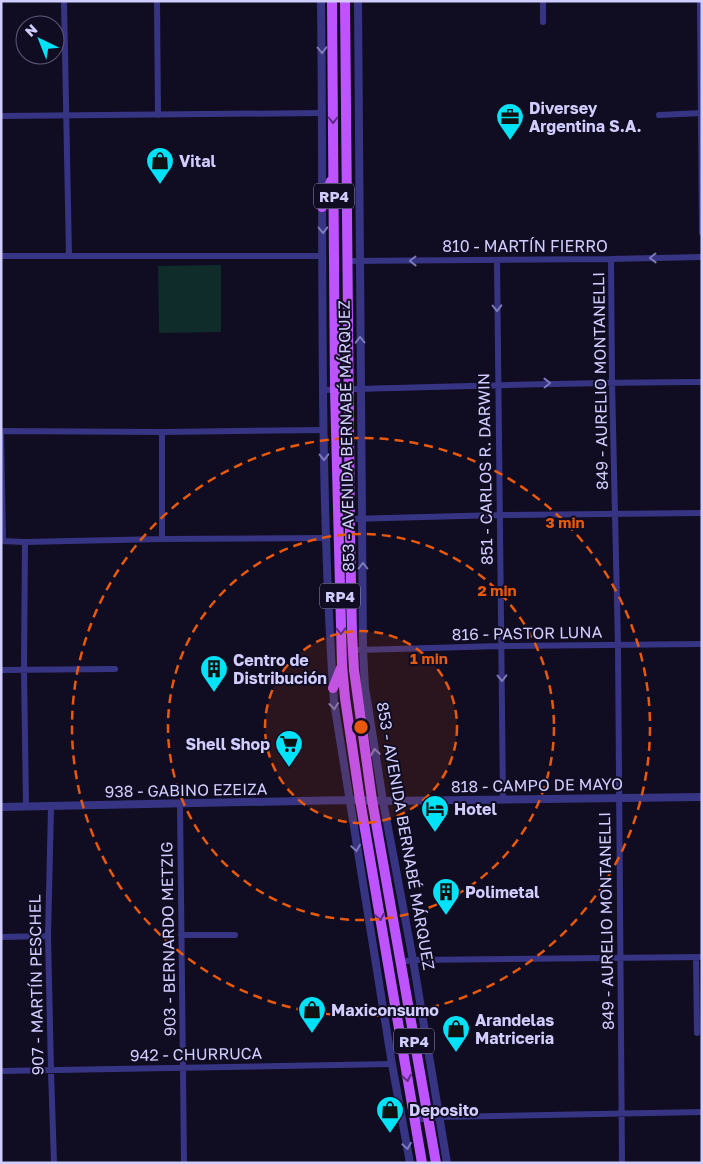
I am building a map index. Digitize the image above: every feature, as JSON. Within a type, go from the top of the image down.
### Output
[{"type":"main road","name":"853 - AVENIDA BERNABÉ MÁRQUEZ","points":[[332,1],[335,390],[342,665],[360,800],[422,1163]]},
{"type":"main road","name":"853 - AVENIDA BERNABÉ MÁRQUEZ","points":[[345,1],[350,519],[358,650],[357,694],[372,800],[436,1163]]},
{"type":"main road","points":[[322,207],[334,176]]},
{"type":"main road","points":[[333,688],[342,665]]},
{"type":"street","points":[[64,1],[68,256]]},
{"type":"street","points":[[157,1],[158,115]]},
{"type":"street","name":"853 - AVENIDA BERNABÉ MÁRQUEZ","points":[[321,1],[325,538],[330,651],[336,722],[348,800],[410,1163]]},
{"type":"street","name":"853 - AVENIDA BERNABÉ MÁRQUEZ","points":[[358,1],[362,519],[358,650],[383,801],[414,960],[447,1163]]},
{"type":"street","points":[[543,1],[543,22]]},
{"type":"street","points":[[700,1],[702,233]]},
{"type":"street","points":[[1,116],[322,113]]},
{"type":"street","points":[[659,115],[701,113]]},
{"type":"street","points":[[1,256],[323,256]]},
{"type":"street","name":"810 - MARTÍN FIERRO","points":[[348,261],[702,257]]},
{"type":"street","name":"849 - AURELIO MONTANELLI","points":[[611,259],[618,645],[622,1163]]},
{"type":"street","name":"851 - CARLOS R. DARWIN","points":[[497,260],[503,799]]},
{"type":"street","points":[[323,390],[498,384],[702,382]]},
{"type":"street","points":[[324,430],[1,432],[2,541],[325,538]]},
{"type":"street","points":[[162,432],[162,539]]},
{"type":"street","points":[[350,519],[702,513]]},
{"type":"street","points":[[25,542],[26,806]]},
{"type":"street","name":"816 - PASTOR LUNA","points":[[358,650],[501,646],[702,644]]},
{"type":"street","points":[[1,670],[115,669]]},
{"type":"street","name":"818 - CAMPO DE MAYO","points":[[372,800],[702,797]]},
{"type":"street","name":"938 - GABINO EZEIZA","points":[[1,807],[372,800]]},
{"type":"street","name":"903 - BERNARDO METZIG","points":[[180,804],[184,1163]]},
{"type":"street","name":"907 - MARTÍN PESCHEL","points":[[51,807],[48,936],[54,1163]]},
{"type":"street","points":[[182,935],[235,935]]},
{"type":"street","points":[[1,937],[48,936]]},
{"type":"street","points":[[400,962],[414,960],[699,957],[697,1033]]},
{"type":"street","name":"942 - CHURRUCA","points":[[1,1071],[392,1064]]},
{"type":"street","points":[[414,1120],[439,1117],[702,1112]]},
{"type":"green space","points":[[221,265],[221,332],[159,333],[158,266]]},
{"type":"place","name":"Diversey Argentina S.A.","points":[[510,141]]},
{"type":"place","name":"Vital","points":[[160,185]]},
{"type":"place","name":"Centro de Distribución","points":[[214,693]]},
{"type":"place","name":"Shell Shop","points":[[289,768]]},
{"type":"place","name":"Hotel","points":[[435,833]]},
{"type":"place","name":"Polimetal","points":[[446,916]]},
{"type":"place","name":"Maxiconsumo","points":[[312,1034]]},
{"type":"place","name":"Arandelas Matriceria","points":[[456,1053]]},
{"type":"place","name":"Deposito","points":[[390,1134]]}]
